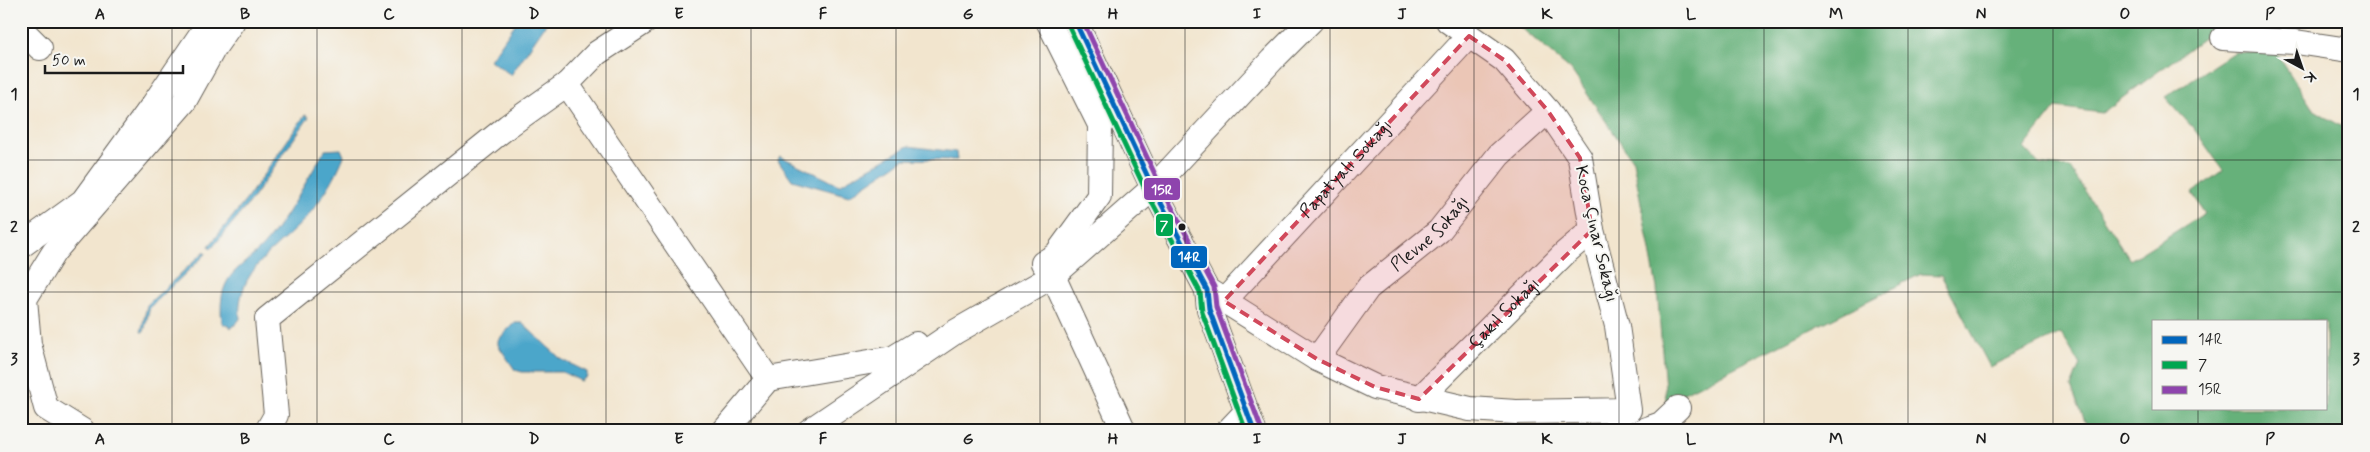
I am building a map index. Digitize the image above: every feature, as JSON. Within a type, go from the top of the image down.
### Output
[{"type":"street","points":[[21,246],[83,201],[153,105],[210,21]]},
{"type":"street","points":[[83,431],[46,408],[29,344],[25,299],[54,252],[184,102],[214,48],[232,21]]},
{"type":"street","points":[[267,431],[276,415],[267,319],[508,126],[567,84],[597,53],[646,21]]},
{"type":"street","points":[[724,431],[768,379],[893,358],[1056,255],[1099,196],[1100,125],[1048,21]]},
{"type":"street","points":[[1075,21],[1153,188],[1215,295],[1317,359],[1375,387],[1419,399]]},
{"type":"street","points":[[809,431],[956,332],[1052,276],[1153,188],[1272,60],[1312,21]]},
{"type":"street","name":"Koca Çınar Sokağı","points":[[1419,399],[1470,409],[1516,412],[1629,410],[1617,326],[1592,230],[1580,158],[1548,111],[1504,60],[1448,21]]},
{"type":"street","points":[[21,29],[40,48]]},
{"type":"street","name":"Papatyalı Sokağı","points":[[1215,295],[1469,36]]},
{"type":"street","points":[[2222,38],[2296,42],[2349,50]]},
{"type":"street","points":[[567,84],[768,379]]},
{"type":"street","name":"Plevne Sokağı","points":[[1317,359],[1368,288],[1439,231],[1499,155],[1548,111]]},
{"type":"street","name":"Çakıl Sokağı","points":[[1419,399],[1565,253],[1592,230]]},
{"type":"street","points":[[1052,276],[1124,431]]},
{"type":"street","points":[[1215,295],[1209,308],[1250,421],[1228,431]]},
{"type":"street","points":[[1640,431],[1661,424],[1678,408]]},
{"type":"highlighted area","points":[[1469,36],[1504,60],[1548,111],[1580,158],[1592,230],[1419,399],[1375,387],[1317,359],[1224,301]]},
{"type":"green space","points":[[1513,21],[2222,21],[2209,34],[2102,113],[2056,107],[2024,148],[2039,164],[2070,168],[2130,260],[2205,213],[2192,193],[2223,170],[2194,129],[2165,97],[2234,52],[2277,54],[2313,109],[2349,131],[2349,431],[2089,431],[2071,387],[2080,365],[2061,333],[1990,367],[1941,275],[1921,274],[1666,402],[1657,288],[1633,161],[1571,70]]},
{"type":"water","points":[[517,21],[548,21],[511,75],[490,60]]},
{"type":"water","points":[[305,115],[309,117],[250,202],[211,249],[209,246],[246,200]]},
{"type":"water","points":[[908,146],[956,152],[957,160],[904,159],[849,196],[792,180],[778,160],[780,156],[839,185]]},
{"type":"water","points":[[341,149],[344,156],[332,181],[317,204],[295,230],[260,262],[251,274],[244,287],[240,302],[240,319],[232,328],[222,323],[221,304],[223,290],[228,279],[272,235],[325,150]]},
{"type":"water","points":[[205,251],[206,254],[150,307],[144,332],[141,332],[147,305]]},
{"type":"water","points":[[514,323],[522,323],[561,359],[587,372],[587,377],[581,381],[562,372],[522,372],[515,370],[498,345],[498,340]]},
{"type":"transit line","name":"14R","points":[[1075,21],[1153,188],[1207,290],[1209,309],[1254,431]]},
{"type":"transit line","name":"15R","points":[[1083,21],[1160,185],[1214,287],[1216,307],[1261,428]]},
{"type":"transit line","name":"7","points":[[1068,24],[1146,191],[1200,292],[1202,312],[1246,431]]}]
